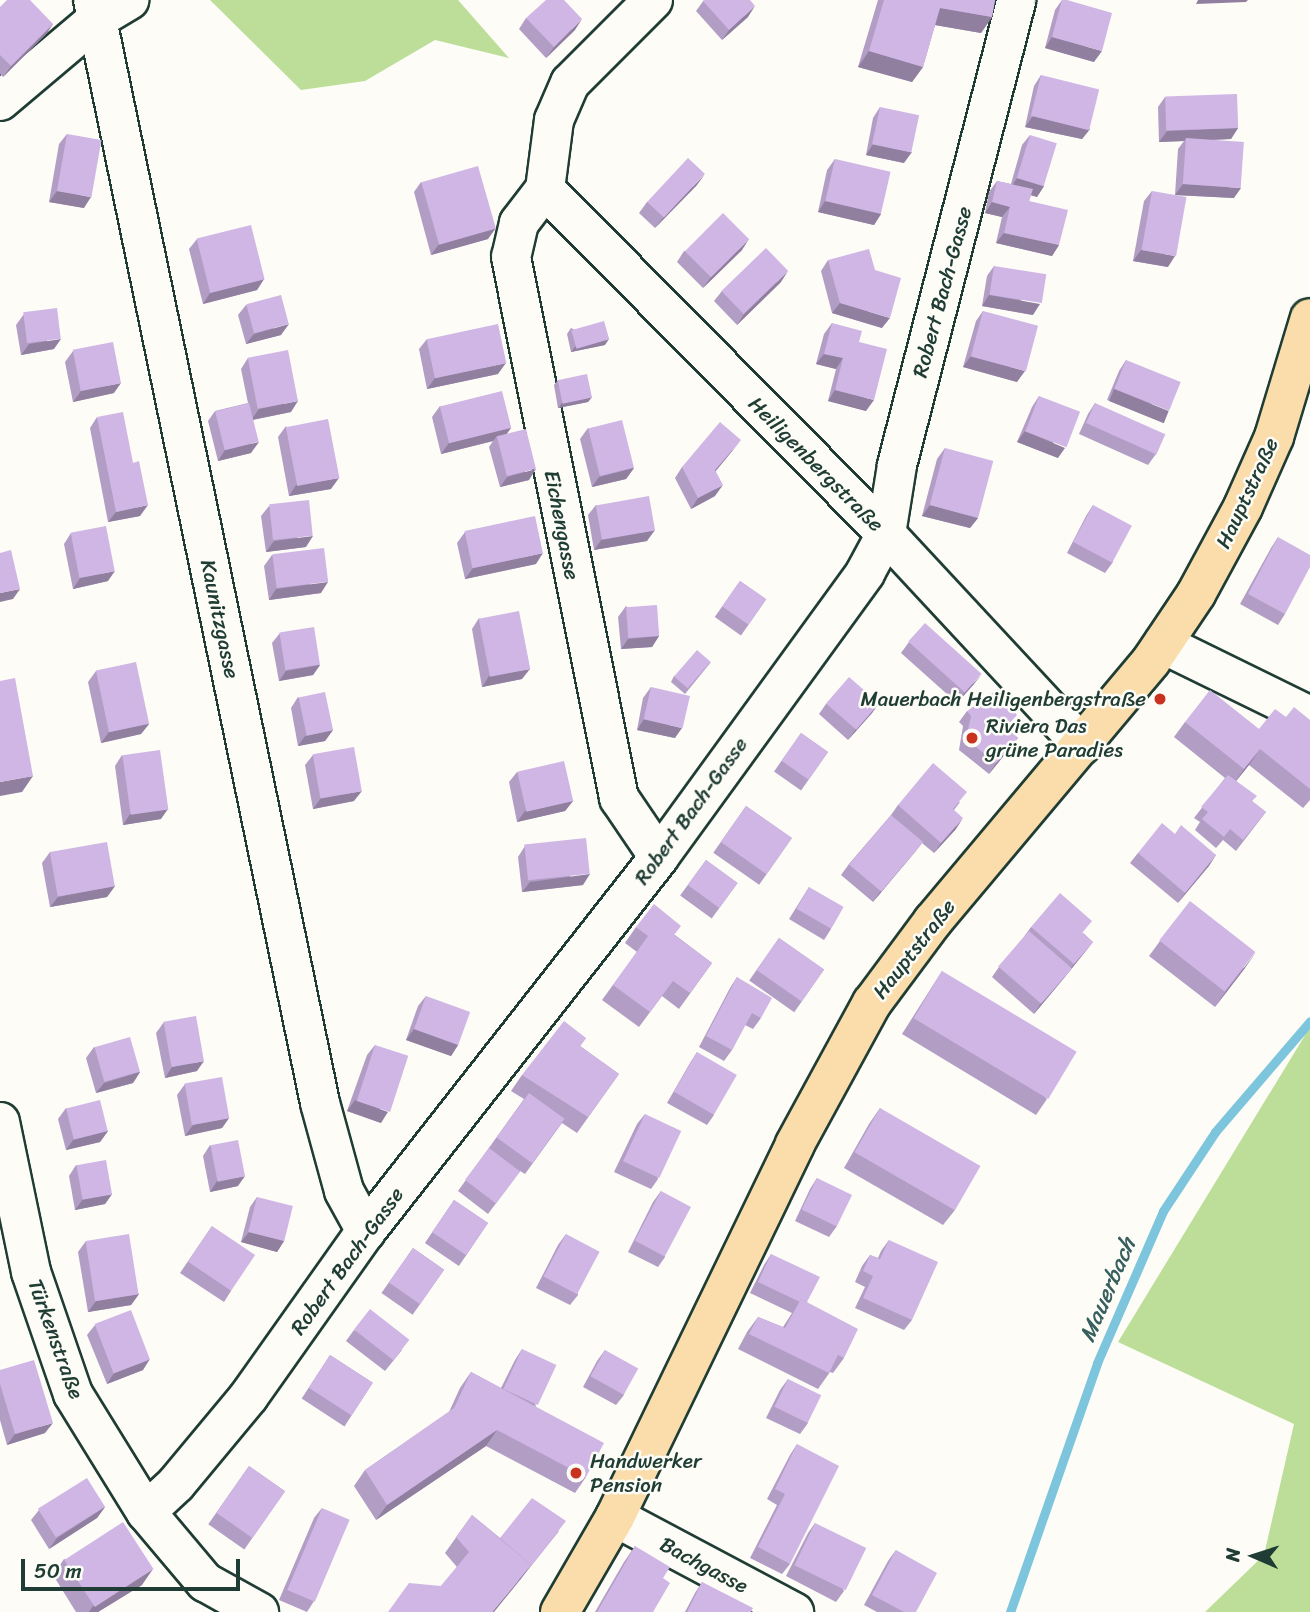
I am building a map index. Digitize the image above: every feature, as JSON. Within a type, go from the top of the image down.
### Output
[{"type":"main road","name":"Hauptstraße","points":[[560,1612],[615,1517],[795,1144],[872,1003],[933,921],[1082,745],[1163,644],[1196,594],[1259,472],[1291,388],[1310,318]]},
{"type":"street","points":[[0,101],[94,10],[129,0]]},
{"type":"street","points":[[545,189],[554,120],[570,83],[653,0]]},
{"type":"street","name":"Robert Bach-Gasse","points":[[146,1512],[176,1485],[249,1396],[366,1231],[659,857],[865,573],[886,534],[897,465],[1016,0]]},
{"type":"street","name":"Kaunitzgasse","points":[[94,10],[320,1103],[345,1191],[366,1231]]},
{"type":"street","name":"Heiligenbergstraße","points":[[545,189],[886,534],[1082,745]]},
{"type":"street","name":"Eichengasse","points":[[545,189],[519,223],[511,257],[619,798],[659,857]]},
{"type":"street","points":[[1163,644],[1310,716]]},
{"type":"street","name":"Türkenstraße","points":[[0,1122],[31,1272],[73,1394],[146,1512],[205,1582],[259,1612]]},
{"type":"street","name":"Bachgasse","points":[[615,1517],[794,1612]]},
{"type":"green space","points":[[210,0],[458,0],[509,58],[435,40],[365,81],[301,90]]},
{"type":"green space","points":[[1310,1027],[1310,1612],[1205,1612],[1264,1555],[1294,1424],[1118,1342]]},
{"type":"building","points":[[7,0],[30,0],[53,24],[11,66],[0,55],[0,7]]},
{"type":"building","points":[[546,0],[564,0],[582,19],[554,47],[526,18]]},
{"type":"building","points":[[704,0],[750,0],[755,6],[729,30]]},
{"type":"building","points":[[884,0],[995,0],[992,17],[940,8],[923,67],[869,51]]},
{"type":"building","points":[[1062,0],[1112,13],[1102,51],[1052,37]]},
{"type":"building","points":[[1041,75],[1099,90],[1089,130],[1031,116]]},
{"type":"building","points":[[1237,94],[1238,128],[1166,130],[1165,97]]},
{"type":"building","points":[[880,107],[919,115],[911,152],[872,144]]},
{"type":"building","points":[[67,134],[101,140],[91,197],[57,191]]},
{"type":"building","points":[[1030,135],[1057,143],[1044,186],[1017,178]]},
{"type":"building","points":[[1186,138],[1244,142],[1241,188],[1183,184]]},
{"type":"building","points":[[688,158],[705,174],[664,218],[647,202]]},
{"type":"building","points":[[835,159],[891,172],[881,214],[825,201]]},
{"type":"building","points":[[478,166],[496,228],[439,245],[421,182]]},
{"type":"building","points":[[997,181],[1033,189],[1029,201],[1068,210],[1059,245],[1004,233],[1010,207],[992,202]]},
{"type":"building","points":[[1152,191],[1186,197],[1176,256],[1142,250]]},
{"type":"building","points":[[723,213],[749,239],[711,277],[685,251]]},
{"type":"building","points":[[251,225],[265,279],[210,293],[197,239]]},
{"type":"building","points":[[766,248],[788,271],[744,314],[721,291]]},
{"type":"building","points":[[869,249],[875,270],[901,278],[890,318],[840,303],[828,260]]},
{"type":"building","points":[[994,266],[1046,274],[1042,303],[989,295]]},
{"type":"building","points":[[281,295],[289,324],[254,333],[246,304]]},
{"type":"building","points":[[57,308],[61,339],[27,343],[23,312]]},
{"type":"building","points":[[983,311],[1038,326],[1026,371],[971,356]]},
{"type":"building","points":[[604,321],[609,339],[577,349],[571,330]]},
{"type":"building","points":[[832,323],[862,331],[859,342],[887,349],[874,400],[835,390],[843,358],[824,354]]},
{"type":"building","points":[[498,324],[506,363],[435,378],[427,339]]},
{"type":"building","points":[[113,342],[121,383],[81,391],[73,350]]},
{"type":"building","points":[[288,350],[298,401],[258,409],[248,358]]},
{"type":"building","points":[[1126,360],[1181,382],[1169,411],[1114,389]]},
{"type":"building","points":[[587,374],[592,397],[563,404],[558,380]]},
{"type":"building","points":[[502,391],[511,428],[449,443],[440,406]]},
{"type":"building","points":[[1039,396],[1080,412],[1066,447],[1025,431]]},
{"type":"building","points":[[249,403],[259,442],[225,450],[215,411]]},
{"type":"building","points":[[1095,403],[1165,434],[1156,454],[1086,423]]},
{"type":"building","points":[[123,412],[133,463],[139,461],[148,505],[116,512],[97,417]]},
{"type":"building","points":[[328,419],[339,478],[297,486],[286,427]]},
{"type":"building","points":[[622,420],[634,468],[600,476],[588,428]]},
{"type":"building","points":[[720,422],[741,440],[715,470],[723,485],[698,498],[682,467]]},
{"type":"building","points":[[526,429],[536,469],[507,476],[497,436]]},
{"type":"building","points":[[945,448],[993,461],[978,518],[930,505]]},
{"type":"building","points":[[649,496],[655,530],[602,540],[596,505]]},
{"type":"building","points":[[309,500],[313,536],[273,540],[269,504]]},
{"type":"building","points":[[1093,505],[1132,526],[1112,563],[1073,542]]},
{"type":"building","points":[[535,516],[543,553],[472,568],[465,531]]},
{"type":"building","points":[[106,526],[115,571],[79,578],[71,533]]},
{"type":"building","points":[[1278,537],[1310,555],[1310,567],[1285,614],[1248,594]]},
{"type":"building","points":[[324,548],[328,582],[277,588],[272,554]]},
{"type":"building","points":[[11,550],[20,589],[0,593],[0,553]]},
{"type":"building","points":[[740,581],[766,599],[748,625],[722,606]]},
{"type":"building","points":[[657,605],[659,636],[628,638],[626,607]]},
{"type":"building","points":[[519,611],[530,669],[490,677],[479,619]]},
{"type":"building","points":[[925,623],[981,674],[965,692],[908,642]]},
{"type":"building","points":[[314,627],[320,665],[285,670],[279,632]]},
{"type":"building","points":[[697,650],[711,662],[688,688],[674,676]]},
{"type":"building","points":[[136,662],[149,724],[109,732],[96,671]]},
{"type":"building","points":[[849,677],[879,703],[856,730],[826,703]]},
{"type":"building","points":[[15,678],[33,776],[0,782],[0,681]]},
{"type":"building","points":[[651,687],[690,696],[683,728],[644,719]]},
{"type":"building","points":[[998,689],[1017,715],[1006,727],[1018,738],[996,763],[966,739],[971,716],[967,711]]},
{"type":"building","points":[[1210,690],[1259,729],[1275,709],[1286,717],[1294,707],[1310,720],[1310,789],[1260,749],[1244,769],[1185,722]]},
{"type":"building","points":[[325,692],[333,730],[307,736],[299,698]]},
{"type":"building","points":[[801,733],[828,752],[809,780],[781,761]]},
{"type":"building","points":[[354,747],[362,791],[320,799],[313,754]]},
{"type":"building","points":[[160,750],[168,809],[131,815],[122,755]]},
{"type":"building","points":[[564,761],[573,801],[526,812],[517,772]]},
{"type":"building","points":[[933,763],[967,792],[953,809],[963,818],[941,843],[898,805]]},
{"type":"building","points":[[1228,775],[1257,796],[1252,801],[1266,812],[1243,840],[1230,829],[1224,837],[1202,819],[1208,812],[1201,807]]},
{"type":"building","points":[[746,806],[792,838],[767,874],[721,842]]},
{"type":"building","points":[[891,815],[923,842],[881,892],[849,865]]},
{"type":"building","points":[[1162,823],[1175,834],[1181,825],[1216,855],[1185,893],[1138,853]]},
{"type":"building","points":[[586,838],[590,874],[528,880],[524,844]]},
{"type":"building","points":[[107,842],[115,886],[58,896],[50,852]]},
{"type":"building","points":[[706,860],[738,883],[719,908],[688,885]]},
{"type":"building","points":[[809,887],[844,907],[831,929],[796,909]]},
{"type":"building","points":[[1060,893],[1092,921],[1082,933],[1093,942],[1074,964],[1031,927]]},
{"type":"building","points":[[1190,901],[1255,952],[1225,992],[1159,940]]},
{"type":"building","points":[[654,904],[681,926],[674,935],[712,963],[690,993],[673,981],[650,1012],[613,985],[648,936],[636,927]]},
{"type":"building","points":[[1029,931],[1072,968],[1041,1004],[998,966]]},
{"type":"building","points":[[779,938],[824,970],[802,1001],[757,970]]},
{"type":"building","points":[[942,971],[1077,1052],[1048,1099],[914,1018]]},
{"type":"building","points":[[737,977],[772,998],[761,1018],[752,1013],[732,1050],[706,1036]]},
{"type":"building","points":[[426,996],[470,1012],[458,1045],[414,1029]]},
{"type":"building","points":[[196,1016],[204,1061],[171,1067],[164,1022]]},
{"type":"building","points":[[564,1021],[586,1038],[580,1046],[619,1074],[588,1117],[522,1075]]},
{"type":"building","points":[[130,1037],[140,1072],[104,1082],[94,1047]]},
{"type":"building","points":[[375,1045],[408,1056],[390,1112],[357,1101]]},
{"type":"building","points":[[697,1052],[737,1075],[714,1115],[674,1092]]},
{"type":"building","points":[[222,1077],[229,1118],[192,1125],[185,1084]]},
{"type":"building","points":[[529,1093],[565,1119],[532,1163],[497,1137]]},
{"type":"building","points":[[100,1100],[108,1131],[74,1140],[66,1108]]},
{"type":"building","points":[[880,1108],[980,1166],[955,1210],[854,1152]]},
{"type":"building","points":[[645,1114],[681,1131],[659,1178],[623,1161]]},
{"type":"building","points":[[238,1140],[245,1176],[218,1182],[211,1145]]},
{"type":"building","points":[[489,1148],[520,1171],[496,1203],[465,1180]]},
{"type":"building","points":[[106,1160],[112,1194],[83,1200],[76,1165]]},
{"type":"building","points":[[817,1178],[852,1195],[837,1227],[802,1209]]},
{"type":"building","points":[[661,1191],[691,1207],[665,1256],[635,1240]]},
{"type":"building","points":[[257,1197],[293,1206],[284,1241],[248,1232]]},
{"type":"building","points":[[454,1200],[488,1223],[466,1255],[432,1232]]},
{"type":"building","points":[[212,1226],[255,1255],[231,1291],[188,1262]]},
{"type":"building","points":[[129,1234],[139,1294],[95,1301],[86,1241]]},
{"type":"building","points":[[566,1234],[600,1252],[577,1294],[543,1276]]},
{"type":"building","points":[[889,1240],[938,1262],[912,1320],[863,1298],[873,1276],[863,1271],[870,1255],[880,1259]]},
{"type":"building","points":[[413,1248],[444,1270],[420,1304],[389,1282]]},
{"type":"building","points":[[771,1254],[820,1277],[807,1302],[801,1299],[800,1302],[758,1282]]},
{"type":"building","points":[[801,1299],[858,1329],[844,1358],[838,1355],[829,1373],[749,1334],[758,1317],[785,1328]]},
{"type":"building","points":[[370,1309],[409,1340],[393,1360],[354,1329]]},
{"type":"building","points":[[131,1310],[150,1359],[114,1373],[95,1324]]},
{"type":"building","points":[[522,1349],[556,1365],[538,1405],[503,1389]]},
{"type":"building","points":[[605,1350],[638,1368],[624,1395],[590,1376]]},
{"type":"building","points":[[330,1355],[373,1383],[352,1415],[309,1388]]},
{"type":"building","points":[[34,1360],[53,1423],[15,1434],[0,1384],[0,1370]]},
{"type":"building","points":[[471,1372],[604,1443],[586,1477],[497,1430],[387,1505],[365,1470],[454,1408]]},
{"type":"building","points":[[788,1379],[821,1395],[808,1423],[774,1407]]},
{"type":"building","points":[[797,1444],[839,1466],[790,1564],[758,1547],[785,1494],[775,1489]]},
{"type":"building","points":[[249,1466],[285,1491],[252,1538],[216,1513]]},
{"type":"building","points":[[87,1478],[105,1507],[56,1538],[38,1509]]},
{"type":"building","points":[[532,1498],[566,1521],[528,1570],[531,1565],[500,1538]]},
{"type":"building","points":[[322,1508],[350,1520],[315,1602],[287,1590]]},
{"type":"building","points":[[472,1515],[531,1565],[492,1612],[388,1612],[409,1583],[441,1586],[469,1552],[456,1537]]},
{"type":"building","points":[[123,1522],[153,1569],[95,1607],[64,1560]]},
{"type":"building","points":[[815,1523],[866,1548],[846,1590],[794,1565]]},
{"type":"building","points":[[635,1546],[670,1567],[663,1578],[670,1583],[653,1612],[597,1612]]},
{"type":"building","points":[[896,1550],[937,1573],[916,1612],[904,1612],[872,1595]]},
{"type":"building","points":[[702,1582],[753,1608],[751,1612],[687,1612]]},
{"type":"waterway","name":"Mauerbach","points":[[1010,1612],[1097,1363],[1163,1211],[1215,1132],[1310,1021]]},
{"type":"place","name":"Mauerbach Heiligenbergstraße","points":[[1160,699]]},
{"type":"place","name":"Riviera Das grüne Paradies","points":[[972,738]]},
{"type":"place","name":"Handwerker Pension","points":[[576,1473]]}]
